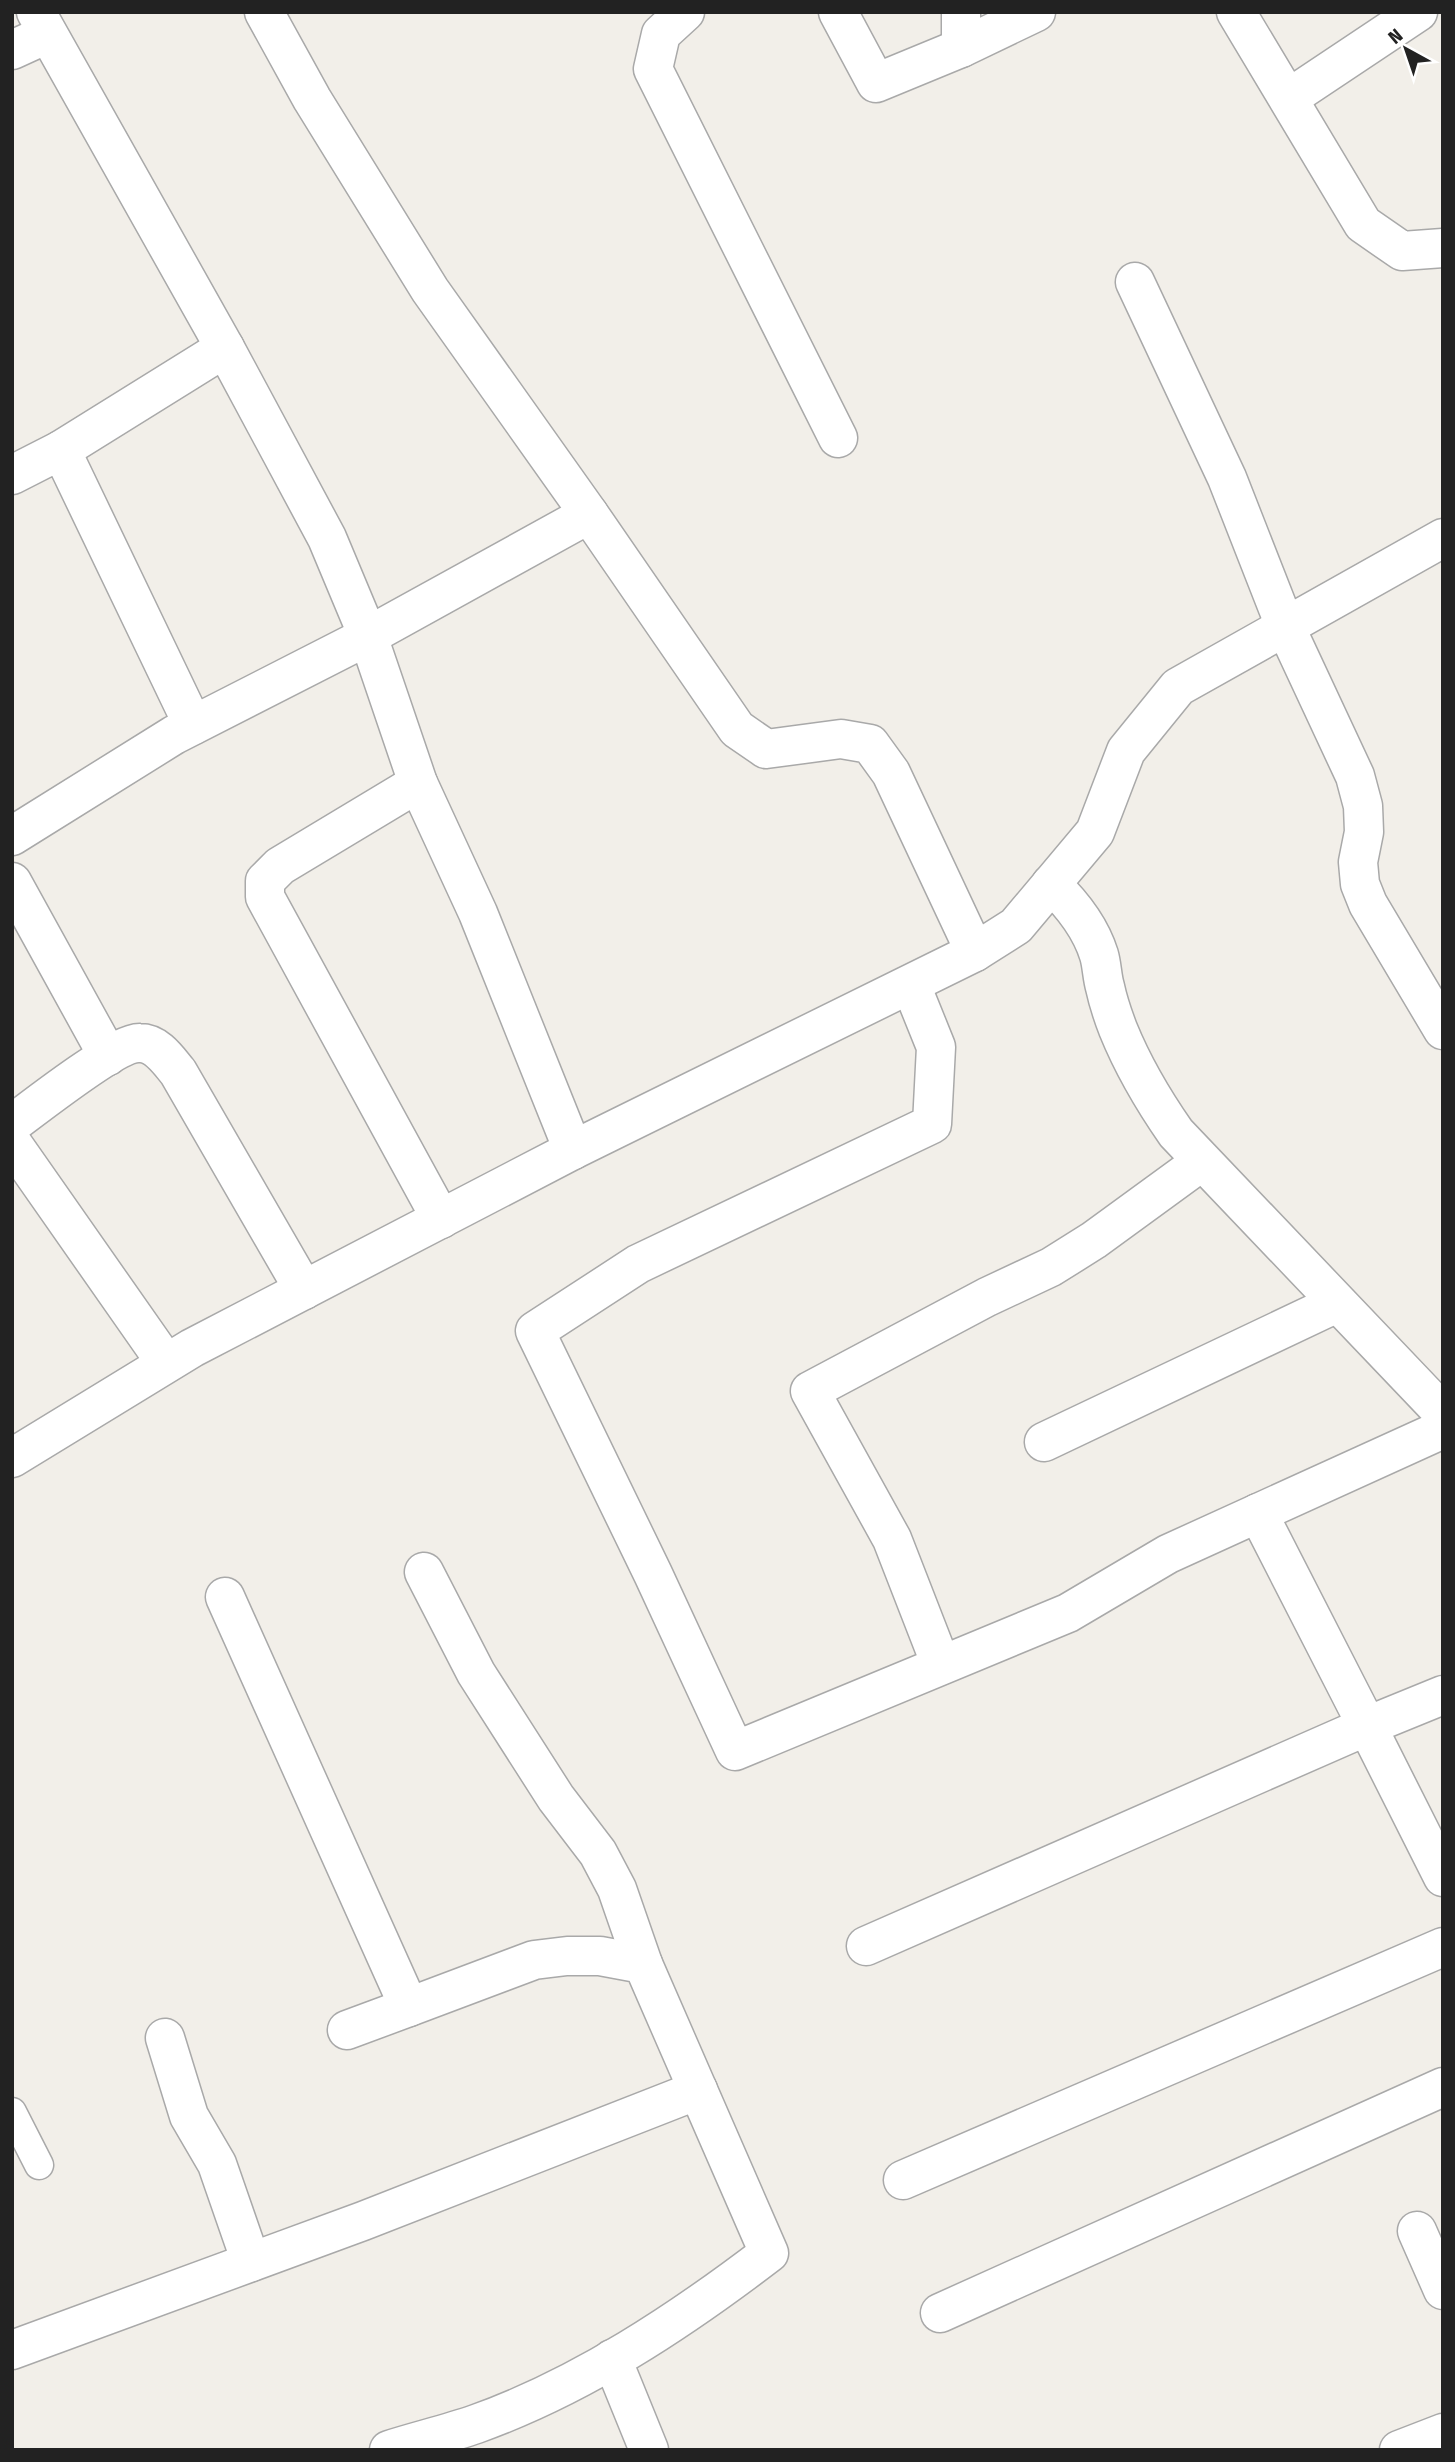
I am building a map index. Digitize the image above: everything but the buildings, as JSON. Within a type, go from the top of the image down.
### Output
[{"type":"street","points":[[264,12],[312,99],[430,290],[737,729],[766,750],[841,739],[870,744],[891,773],[975,952]]},
{"type":"street","points":[[685,12],[661,34],[653,69],[838,438]]},
{"type":"street","points":[[838,12],[876,83],[961,30],[1036,12]]},
{"type":"street","points":[[1236,12],[1363,224],[1402,251],[1443,248]]},
{"type":"street","points":[[1289,98],[1418,12]]},
{"type":"street","points":[[12,50],[42,23],[225,348],[327,538],[368,636],[418,783],[478,913],[573,1150]]},
{"type":"street","points":[[1135,282],[1227,478],[1284,626],[1355,776],[1363,806],[1360,884],[1368,904],[1443,1030]]},
{"type":"street","points":[[12,475],[61,450],[225,348]]},
{"type":"street","points":[[61,450],[193,725]]},
{"type":"street","points":[[12,836],[193,725],[368,636],[589,514]]},
{"type":"street","points":[[12,1458],[192,1348],[573,1150],[911,985],[975,952],[1016,926],[1095,832],[1126,751],[1178,687],[1443,538]]},
{"type":"street","points":[[418,783],[280,866],[265,881],[265,897],[441,1219]]},
{"type":"street","points":[[12,881],[108,1056]]},
{"type":"street","points":[[1051,884],[1072,904],[1088,928],[1099,955],[1117,1027],[1134,1066],[1161,1112],[1201,1162],[1443,1413]]},
{"type":"street","points":[[911,985],[936,1047],[932,1124],[638,1264],[535,1331],[735,1751],[1068,1613],[1168,1554],[1443,1429]]},
{"type":"street","points":[[12,1124],[118,1049],[141,1042],[162,1051],[178,1072],[304,1290]]},
{"type":"street","points":[[12,1143],[166,1363]]},
{"type":"street","points":[[941,1665],[892,1539],[810,1391],[988,1297],[1051,1267],[1094,1241],[1201,1162]]},
{"type":"street","points":[[1044,1442],[1337,1303]]},
{"type":"street","points":[[1258,1513],[1443,1877]]},
{"type":"street","points":[[389,2450],[476,2424],[545,2394],[612,2359],[687,2312],[769,2253],[643,1964],[617,1889],[597,1853],[556,1798],[476,1673],[424,1572]]},
{"type":"street","points":[[225,1597],[409,2007]]},
{"type":"street","points":[[866,1946],[1443,1695]]},
{"type":"street","points":[[903,2180],[1443,1947]]},
{"type":"street","points":[[347,2029],[534,1960],[600,1955],[643,1964]]},
{"type":"street","points":[[165,2038],[189,2116],[217,2164],[251,2262]]},
{"type":"street","points":[[940,2313],[1443,2087]]},
{"type":"street","points":[[12,2350],[251,2262],[698,2090]]},
{"type":"street","points":[[1417,2231],[1443,2290]]},
{"type":"street","points":[[612,2359],[649,2450]]},
{"type":"street","points":[[1399,2450],[1443,2433]]},
{"type":"lane","points":[[12,2112],[39,2165]]}]
